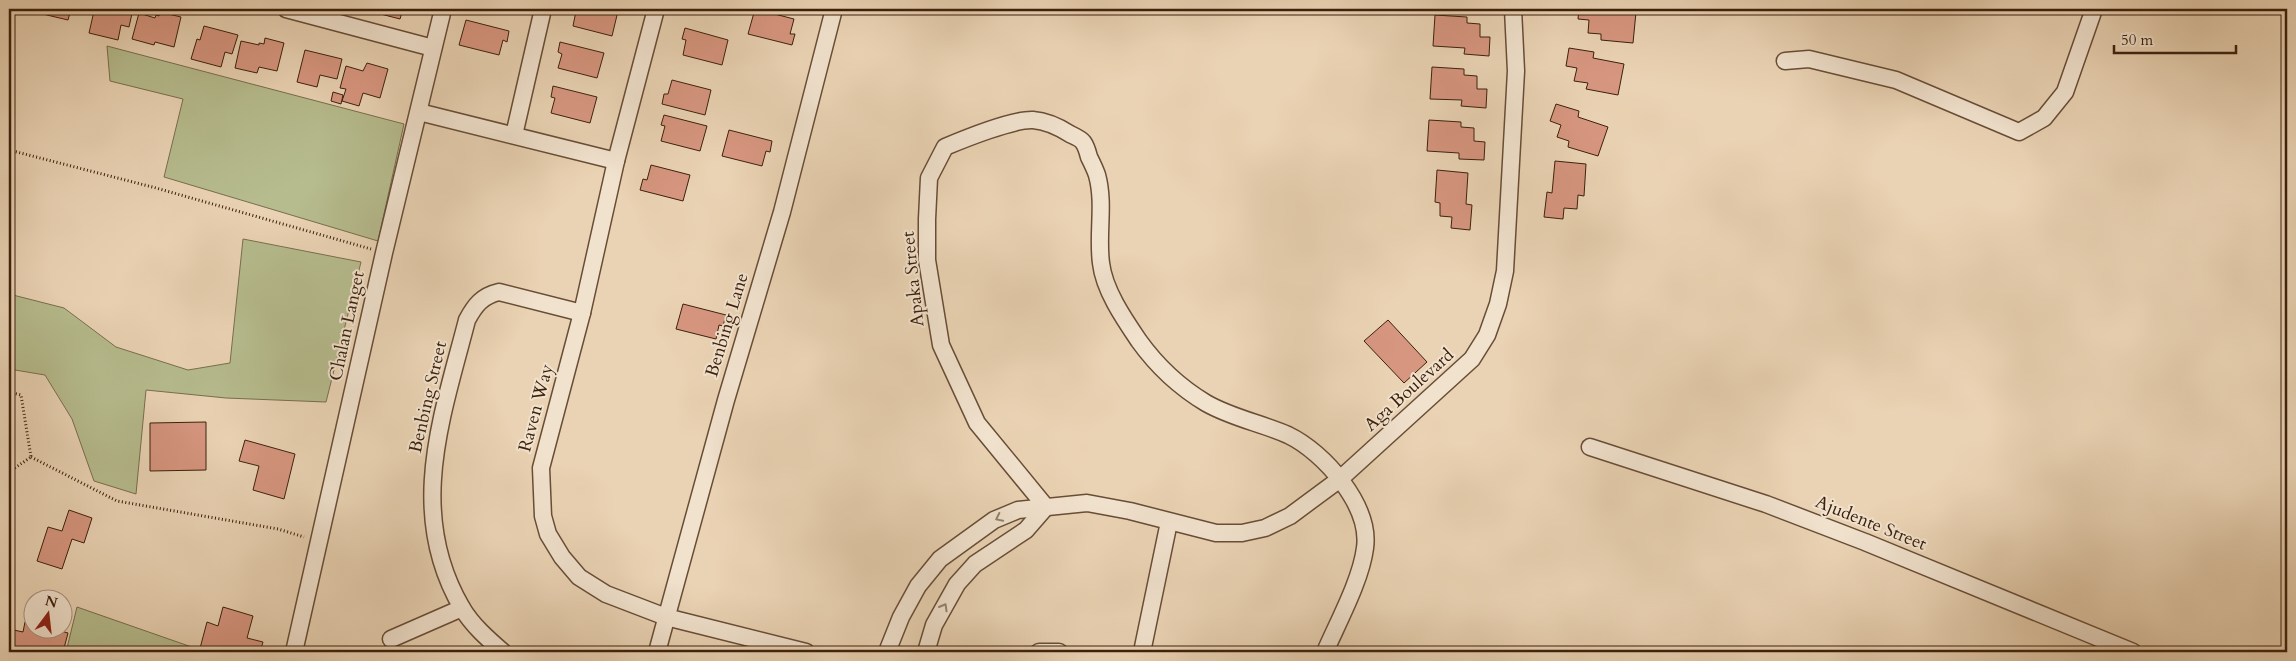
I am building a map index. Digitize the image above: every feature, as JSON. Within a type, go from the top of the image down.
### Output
[{"type":"street","points":[[286,9],[432,48]]},
{"type":"street","name":"Chalan Langet","points":[[294,652],[384,253],[419,112],[432,48],[443,9]]},
{"type":"street","points":[[514,135],[543,9]]},
{"type":"street","name":"Raven Way","points":[[656,9],[616,161],[582,312],[541,468],[543,516],[548,534],[579,577],[606,594],[666,617],[806,652]]},
{"type":"street","name":"Benbing Lane","points":[[657,652],[726,400],[782,212],[834,9]]},
{"type":"street","name":"Aga Boulevard","points":[[887,652],[901,617],[918,586],[940,559],[994,520],[1018,510],[1087,503],[1130,511],[1216,533],[1242,533],[1265,528],[1290,516],[1340,479],[1472,359],[1487,335],[1498,304],[1505,271],[1516,70],[1513,9]]},
{"type":"street","points":[[1785,61],[1809,59],[1896,80],[2019,132],[2044,118],[2065,92],[2094,9]]},
{"type":"street","points":[[419,112],[616,161]]},
{"type":"street","name":"Apaka Street","points":[[1046,507],[977,423],[962,392],[941,345],[927,260],[929,178],[945,147],[974,135],[1032,120],[1059,127],[1083,142],[1097,176],[1100,206],[1099,236],[1101,264],[1108,288],[1139,341],[1183,388],[1207,404],[1229,415],[1290,436],[1313,451],[1340,479],[1362,516],[1366,531],[1365,549],[1360,567],[1325,652]]},
{"type":"street","name":"Benbing Street","points":[[503,652],[478,630],[462,608],[442,561],[431,493],[435,444],[467,320],[475,306],[488,295],[500,292],[582,312]]},
{"type":"street","name":"Ajudente Street","points":[[1590,447],[1766,504],[1865,542],[2132,652]]},
{"type":"street","points":[[926,652],[934,625],[957,584],[975,564],[1026,530],[1046,507]]},
{"type":"street","points":[[1142,652],[1169,522]]},
{"type":"street","points":[[391,639],[462,608]]},
{"type":"street","points":[[1039,652],[1059,652]]},
{"type":"path","points":[[9,150],[156,188],[384,253]]},
{"type":"path","points":[[9,392],[21,395],[32,456]]},
{"type":"path","points":[[32,456],[117,501],[278,529],[320,542]]},
{"type":"path","points":[[9,472],[32,456]]},
{"type":"green space","points":[[107,46],[404,124],[378,241],[164,177],[183,99],[110,81]]},
{"type":"green space","points":[[243,239],[361,262],[326,402],[226,398],[146,390],[136,494],[94,481],[72,419],[45,375],[9,369],[9,294],[64,308],[116,347],[188,370],[230,363]]},
{"type":"green space","points":[[77,607],[206,652],[66,652],[69,638],[72,638],[72,627]]},
{"type":"building","points":[[30,9],[71,9],[68,20],[30,11]]},
{"type":"building","points":[[98,9],[133,9],[129,27],[121,25],[118,40],[89,33],[94,11],[97,12]]},
{"type":"building","points":[[370,9],[403,9],[400,19],[369,11]]},
{"type":"building","points":[[572,9],[618,11],[612,36],[573,26],[576,11]]},
{"type":"building","points":[[755,9],[794,19],[790,34],[795,34],[792,45],[748,34]]},
{"type":"building","points":[[1579,9],[1636,12],[1633,43],[1601,40],[1601,34],[1588,33],[1589,20],[1578,19]]},
{"type":"building","points":[[160,12],[181,17],[174,47],[155,42],[154,45],[132,39],[139,13],[155,18],[156,15],[159,16]]},
{"type":"building","points":[[1435,15],[1467,17],[1467,23],[1480,24],[1480,37],[1490,37],[1489,56],[1464,54],[1465,48],[1433,46]]},
{"type":"building","points":[[466,20],[509,31],[507,42],[503,40],[499,55],[459,45]]},
{"type":"building","points":[[204,26],[238,35],[232,54],[225,52],[221,67],[191,59],[197,39],[200,40]]},
{"type":"building","points":[[685,28],[728,40],[722,65],[683,55],[686,40],[682,39]]},
{"type":"building","points":[[265,38],[284,43],[277,71],[259,67],[257,73],[235,68],[241,41],[259,45],[259,43],[264,44]]},
{"type":"building","points":[[560,42],[604,53],[597,78],[558,68],[562,54],[558,52]]},
{"type":"building","points":[[1569,48],[1594,52],[1593,58],[1624,64],[1618,95],[1586,89],[1588,83],[1574,81],[1577,68],[1566,66]]},
{"type":"building","points":[[305,50],[342,59],[337,79],[320,75],[317,87],[297,82]]},
{"type":"building","points":[[367,63],[388,69],[380,98],[363,93],[359,106],[342,101],[346,89],[340,88],[346,66],[363,71]]},
{"type":"building","points":[[1432,67],[1464,69],[1464,75],[1477,76],[1477,89],[1487,89],[1486,108],[1461,106],[1462,100],[1430,99]]},
{"type":"building","points":[[672,80],[711,90],[705,115],[662,104],[664,94],[668,94]]},
{"type":"building","points":[[553,86],[597,97],[590,123],[551,113],[555,98],[551,97]]},
{"type":"building","points":[[333,92],[343,95],[341,104],[331,101]]},
{"type":"building","points":[[1556,104],[1579,111],[1578,117],[1608,127],[1598,156],[1568,147],[1569,141],[1557,137],[1561,125],[1550,121]]},
{"type":"building","points":[[664,115],[707,126],[700,151],[661,141],[665,126],[661,125]]},
{"type":"building","points":[[1429,120],[1461,122],[1461,127],[1474,128],[1474,141],[1485,142],[1484,160],[1459,159],[1459,153],[1427,151]]},
{"type":"building","points":[[729,130],[772,141],[770,152],[766,151],[762,166],[722,156]]},
{"type":"building","points":[[1555,161],[1586,164],[1584,196],[1578,195],[1577,209],[1564,208],[1563,219],[1544,217],[1547,192],[1552,193]]},
{"type":"building","points":[[651,165],[690,175],[683,201],[640,190],[643,179],[647,180]]},
{"type":"building","points":[[1437,170],[1468,173],[1466,204],[1472,205],[1470,230],[1451,228],[1452,217],[1440,216],[1440,203],[1435,202]]},
{"type":"building","points":[[683,304],[726,315],[723,326],[719,325],[716,339],[676,329]]},
{"type":"building","points":[[1388,320],[1427,362],[1404,383],[1364,341]]},
{"type":"building","points":[[206,422],[206,470],[150,471],[150,423]]},
{"type":"building","points":[[245,440],[295,454],[284,499],[253,490],[259,466],[239,461]]},
{"type":"building","points":[[69,510],[92,518],[84,543],[72,539],[62,569],[37,561],[48,527],[62,531]]},
{"type":"building","points":[[223,607],[253,616],[247,638],[263,642],[260,652],[199,652],[207,622],[218,626]]},
{"type":"building","points":[[9,629],[22,632],[22,638],[67,638],[63,652],[9,652]]}]
